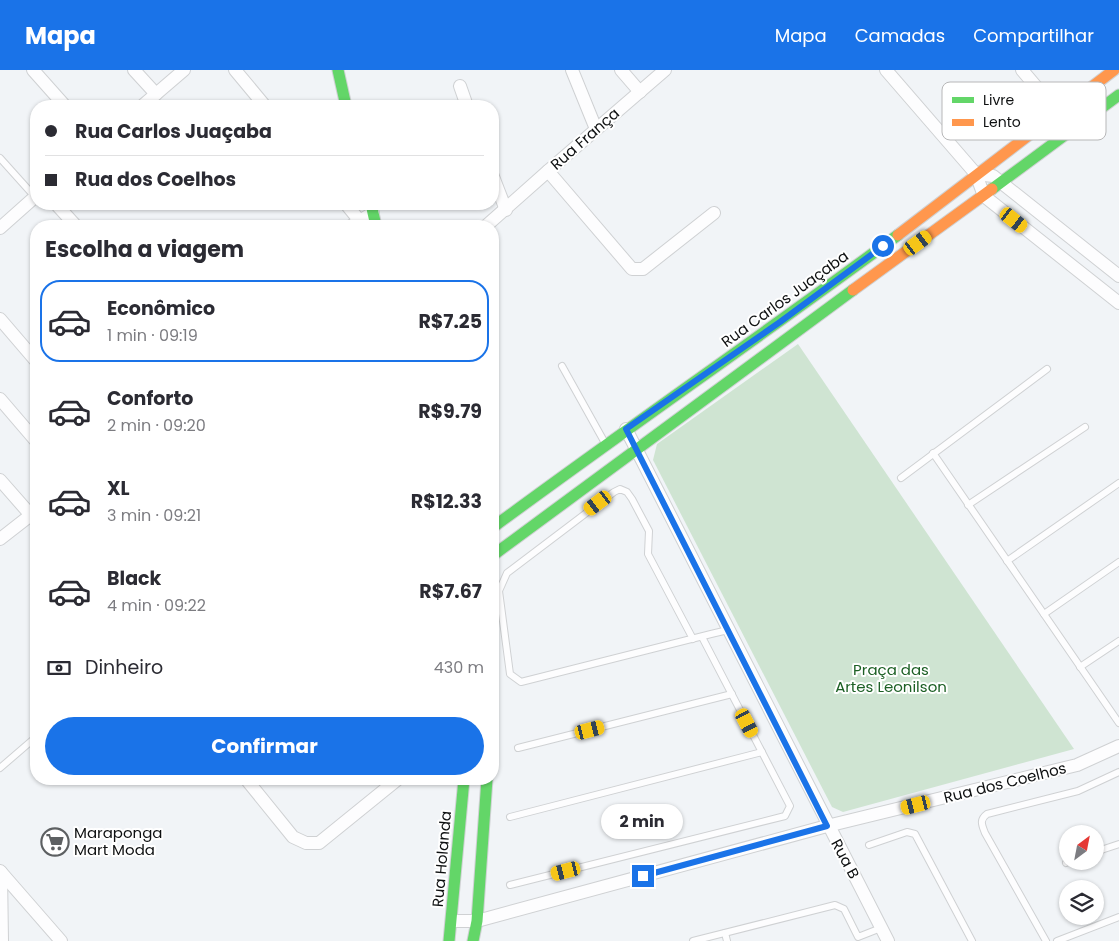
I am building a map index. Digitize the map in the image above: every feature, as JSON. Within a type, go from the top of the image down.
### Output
[{"type":"street","points":[[33,70],[60,100]]},
{"type":"street","points":[[134,70],[156,94]]},
{"type":"street","points":[[149,100],[184,70]]},
{"type":"street","points":[[235,70],[260,100]]},
{"type":"street","points":[[338,70],[345,100]]},
{"type":"street","points":[[572,70],[596,129]]},
{"type":"street","points":[[621,70],[640,92]]},
{"type":"street","name":"Rua França","points":[[494,220],[548,170],[666,70]]},
{"type":"street","points":[[886,70],[942,135]]},
{"type":"street","points":[[1022,70],[1032,82]]},
{"type":"street","name":"Rua Carlos Juaçaba","points":[[1098,82],[1114,70]]},
{"type":"street","points":[[460,86],[466,100]]},
{"type":"street","points":[[1106,105],[1119,95]]},
{"type":"street","points":[[947,140],[976,174],[984,196],[1119,303]]},
{"type":"street","name":"Rua Carlos Juaçaba","points":[[499,523],[626,429],[780,322],[942,203],[976,174],[1021,140]]},
{"type":"street","points":[[499,551],[635,448],[1058,140]]},
{"type":"street","points":[[548,170],[632,270],[644,269],[714,213]]},
{"type":"street","points":[[976,174],[993,176],[1002,182],[1119,276]]},
{"type":"street","points":[[499,192],[506,210]]},
{"type":"street","points":[[0,228],[30,202]]},
{"type":"street","points":[[61,210],[71,220]]},
{"type":"street","points":[[358,220],[370,210]]},
{"type":"street","points":[[0,319],[30,354]]},
{"type":"street","points":[[0,399],[30,434]]},
{"type":"street","name":"Rua B","points":[[626,429],[827,826],[888,941]]},
{"type":"street","points":[[0,480],[30,511]]},
{"type":"street","points":[[0,538],[30,518]]},
{"type":"street","name":"Rua dos Coelhos","points":[[452,921],[477,921],[827,826],[1077,765],[1119,746]]},
{"type":"street","points":[[251,785],[293,837],[312,844],[320,843],[391,785]]},
{"type":"street","name":"Rua Holanda","points":[[449,941],[463,785]]},
{"type":"street","points":[[473,941],[477,921],[487,785]]},
{"type":"street","points":[[0,872],[2,941]]},
{"type":"street","points":[[0,872],[61,941]]},
{"type":"lane","points":[[0,158],[30,190]]},
{"type":"lane","points":[[562,366],[606,444]]},
{"type":"lane","points":[[901,478],[1047,369]]},
{"type":"lane","points":[[968,505],[1085,427]]},
{"type":"lane","points":[[933,453],[1119,724]]},
{"type":"lane","points":[[1007,561],[1119,483]]},
{"type":"lane","points":[[693,639],[648,554],[649,532],[632,498],[627,492],[620,490],[614,492],[507,573],[499,590],[510,674],[521,682],[702,637],[728,630]]},
{"type":"lane","points":[[1044,614],[1119,562]]},
{"type":"lane","points":[[510,885],[785,816],[790,806],[702,637]]},
{"type":"lane","points":[[1080,667],[1119,641]]},
{"type":"lane","points":[[518,748],[732,694]]},
{"type":"lane","points":[[0,768],[30,742]]},
{"type":"lane","points":[[510,816],[762,752]]},
{"type":"lane","points":[[1046,941],[985,833],[981,822],[982,818],[987,814],[1078,791],[1119,772]]},
{"type":"lane","points":[[869,844],[906,832],[915,834],[972,941]]},
{"type":"lane","points":[[1104,849],[1119,844]]},
{"type":"lane","points":[[694,941],[835,905],[844,910],[858,937],[881,928]]},
{"type":"lane","points":[[1057,941],[1119,917]]},
{"type":"lane","points":[[725,933],[727,941]]},
{"type":"green space","name":"Praça das Artes Leonilson","points":[[798,344],[1074,749],[843,812],[832,807],[653,460],[657,444]]},
{"type":"traffic: fast","points":[[338,70],[345,100]]},
{"type":"traffic: fast","points":[[1106,105],[1119,95]]},
{"type":"traffic: fast","points":[[992,189],[1058,140]]},
{"type":"traffic: fast","points":[[372,210],[375,220]]},
{"type":"traffic: fast","points":[[499,523],[898,235]]},
{"type":"traffic: fast","points":[[499,551],[853,290]]},
{"type":"traffic: fast","points":[[449,941],[463,785]]},
{"type":"traffic: fast","points":[[473,941],[477,921],[487,785]]},
{"type":"traffic: slow","points":[[1098,82],[1114,70]]},
{"type":"traffic: slow","points":[[898,235],[1022,140]]},
{"type":"traffic: slow","points":[[853,290],[992,189]]},
{"type":"place","name":"Maraponga Mart Moda","points":[[55,842]]},
{"type":"route","points":[[643,876],[827,826],[626,429],[780,322],[883,246]]}]
